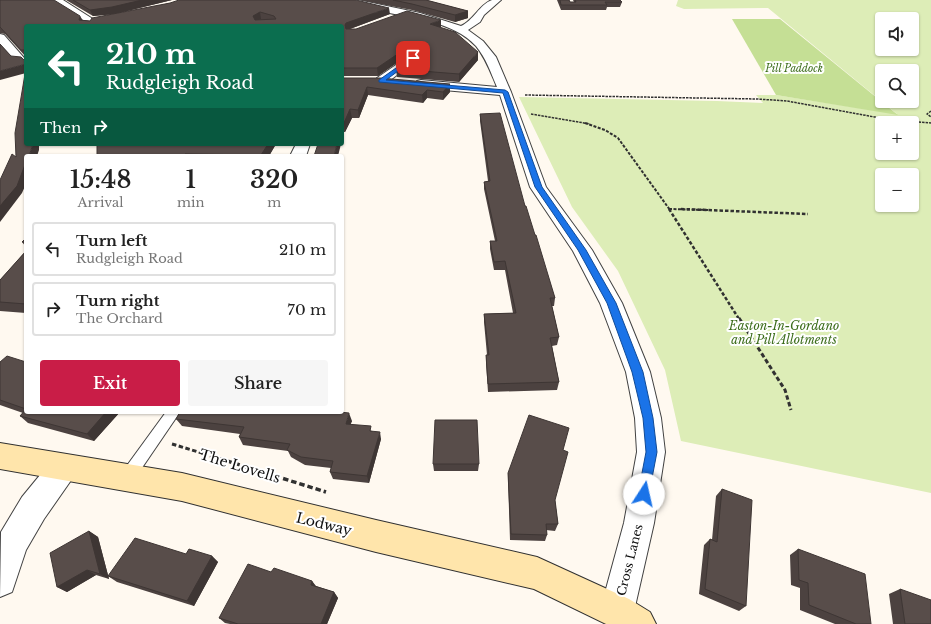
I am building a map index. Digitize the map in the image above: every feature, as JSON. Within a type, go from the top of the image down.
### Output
[{"type":"street","points":[[11,0],[60,2],[89,24],[103,20]]},
{"type":"street","name":"Cross Lanes","points":[[346,0],[361,2],[442,22],[461,30],[479,44],[490,57],[508,100],[538,187],[582,250],[611,303],[638,372],[648,418],[651,452],[639,523],[627,617]]},
{"type":"street","points":[[461,30],[470,26],[477,20],[480,14],[497,0]]},
{"type":"street","points":[[390,20],[407,13]]},
{"type":"street","points":[[0,37],[23,61]]},
{"type":"street","points":[[381,81],[413,58]]},
{"type":"street","points":[[7,62],[23,61]]},
{"type":"street","points":[[366,81],[396,82]]},
{"type":"street","points":[[411,84],[508,100]]},
{"type":"street","name":"Lodway","points":[[0,456],[182,487],[376,536],[537,573],[627,617]]},
{"type":"street","points":[[0,580],[12,543],[33,508],[64,467]]},
{"type":"lane","points":[[127,477],[172,414]]},
{"type":"path","points":[[508,100],[757,99],[787,101],[891,120],[931,123]]},
{"type":"path","points":[[508,100],[539,115],[590,124],[605,130],[618,138],[669,209],[785,390],[791,410]]},
{"type":"path","points":[[931,111],[927,114],[931,117]]},
{"type":"path","points":[[669,209],[808,214]]},
{"type":"path","name":"The Lovells","points":[[154,439],[326,492]]},
{"type":"green space","name":"Easton-In-Gordano and Pill Allotments","points":[[678,0],[931,0],[931,493],[681,441],[665,370],[618,271],[572,207],[519,97],[763,103],[756,95],[776,95],[897,114],[890,108],[919,108],[919,64],[875,64],[875,96],[768,8],[684,9],[676,6]]},
{"type":"green space","name":"Pill Paddock","points":[[732,19],[780,19],[875,96],[875,108],[889,108],[898,115],[776,95]]},
{"type":"building","points":[[0,0],[54,0],[80,16],[79,20],[90,21],[92,18],[179,0],[356,0],[389,8],[346,23],[346,29],[356,29],[407,11],[441,20],[430,24],[455,32],[478,52],[459,74],[396,69],[420,52],[417,47],[408,47],[377,68],[344,68],[344,24],[24,24],[24,50],[21,50],[0,27]],"holes":[[[260,12],[274,16],[276,19],[255,20],[253,16]]]},
{"type":"building","points":[[73,0],[142,0],[112,7],[90,10]]},
{"type":"building","points":[[393,0],[426,0],[468,11],[455,15]]},
{"type":"building","points":[[560,0],[576,2],[575,0],[620,0],[622,2],[605,2],[607,5],[561,5]]},
{"type":"building","points":[[0,44],[11,56],[21,57],[24,60],[24,65],[0,71]]},
{"type":"building","points":[[344,78],[380,78],[450,84],[443,92],[427,90],[422,95],[367,87],[358,110],[350,109],[344,123]]},
{"type":"building","points":[[24,80],[24,146],[32,146],[30,154],[24,154],[24,167],[17,186],[0,206],[0,180],[12,154],[16,157],[15,133]]},
{"type":"building","points":[[500,113],[525,206],[536,235],[555,298],[550,298],[559,337],[550,338],[559,382],[488,384],[486,355],[489,355],[484,314],[516,313],[505,261],[494,262],[490,241],[497,241],[484,182],[490,181],[480,114]]},
{"type":"building","points":[[97,146],[267,146],[262,154],[97,154]]},
{"type":"building","points":[[317,146],[336,146],[334,154],[315,154]]},
{"type":"building","points":[[24,253],[24,304],[0,302],[0,280]]},
{"type":"building","points":[[7,356],[24,361],[24,408],[0,400],[0,362]]},
{"type":"building","points":[[24,411],[24,414],[104,414],[87,434],[20,416]]},
{"type":"building","points":[[344,412],[349,413],[346,424],[371,426],[370,431],[380,432],[367,476],[330,472],[333,461],[301,457],[287,450],[290,444],[239,437],[244,427],[176,419],[179,414],[344,414]]},
{"type":"building","points":[[529,415],[569,428],[563,450],[568,452],[555,500],[558,524],[546,524],[547,535],[511,534],[508,473]]},
{"type":"building","points":[[435,420],[477,420],[479,464],[433,464]]},
{"type":"building","points":[[722,489],[752,500],[746,606],[705,589],[710,539],[717,542]]},
{"type":"building","points":[[89,531],[100,574],[87,570],[57,587],[50,553]]},
{"type":"building","points":[[135,538],[186,554],[189,549],[212,556],[187,601],[108,576]]},
{"type":"building","points":[[798,549],[865,574],[871,624],[856,624],[809,605],[808,583],[799,580]]},
{"type":"building","points":[[248,564],[271,572],[274,568],[312,581],[311,585],[334,592],[321,624],[238,624],[219,618]]},
{"type":"building","points":[[900,589],[931,600],[931,624],[905,624]]},
{"type":"route","points":[[413,58],[381,81],[505,92],[538,187],[582,250],[611,303],[638,372],[648,418],[651,452],[644,494]]}]
